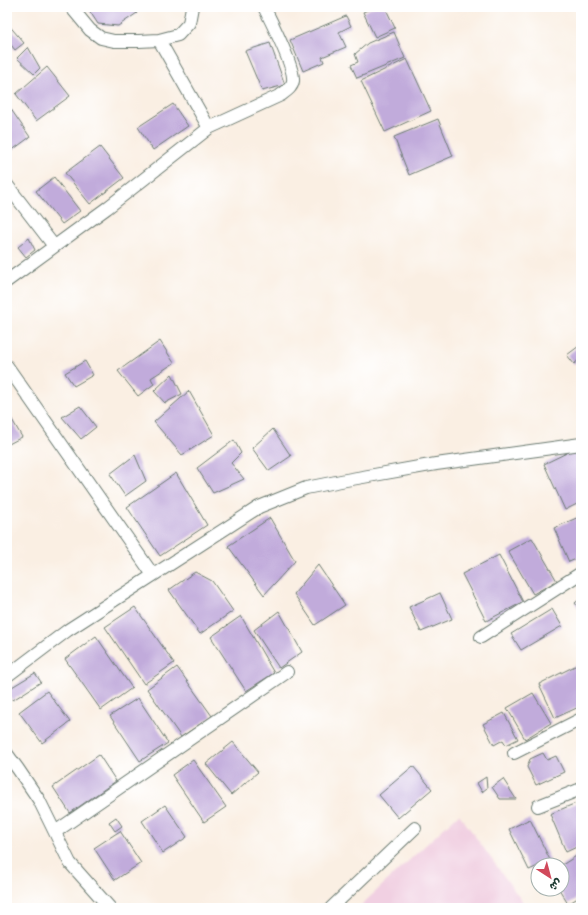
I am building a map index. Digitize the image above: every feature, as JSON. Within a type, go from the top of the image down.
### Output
[{"type":"street","points":[[71,7],[90,30],[101,38],[139,41],[160,40],[178,35],[189,24],[192,7]]},
{"type":"street","points":[[7,280],[107,208],[210,128],[281,95],[290,88],[293,80],[290,66],[264,7]]},
{"type":"street","points":[[160,40],[210,128]]},
{"type":"street","points":[[7,184],[54,246]]},
{"type":"street","points":[[7,366],[153,575]]},
{"type":"street","points":[[7,676],[68,630],[259,507],[306,488],[436,464],[581,444]]},
{"type":"street","points":[[481,637],[581,573]]},
{"type":"street","points":[[55,832],[287,672]]},
{"type":"street","points":[[514,753],[581,719]]},
{"type":"street","points":[[7,754],[39,800],[70,863],[110,908]]},
{"type":"street","points":[[538,806],[581,789]]},
{"type":"street","points":[[331,908],[415,828]]},
{"type":"shaded area","points":[[459,814],[527,908],[358,908]]},
{"type":"building","points":[[87,7],[133,7],[137,13],[118,26],[98,24]]},
{"type":"building","points":[[374,7],[385,7],[395,28],[375,37],[363,12]]},
{"type":"building","points":[[346,16],[351,26],[339,32],[346,47],[322,57],[324,62],[303,71],[290,40]]},
{"type":"building","points":[[7,23],[24,43],[15,50],[7,40]]},
{"type":"building","points":[[394,32],[405,58],[357,78],[351,65],[358,62],[355,54],[368,43]]},
{"type":"building","points":[[270,43],[285,85],[262,91],[245,51]]},
{"type":"building","points":[[28,47],[40,68],[34,74],[17,58]]},
{"type":"building","points":[[407,59],[431,111],[385,132],[361,81]]},
{"type":"building","points":[[47,67],[70,96],[36,121],[16,94]]},
{"type":"building","points":[[173,104],[188,126],[153,150],[138,127]]},
{"type":"building","points":[[8,105],[30,137],[7,154],[7,106]]},
{"type":"building","points":[[438,119],[453,156],[409,175],[394,137]]},
{"type":"building","points":[[100,147],[124,178],[90,204],[65,173]]},
{"type":"building","points":[[54,177],[80,211],[62,224],[36,191]]},
{"type":"building","points":[[7,199],[12,206],[7,210]]},
{"type":"building","points":[[29,238],[35,250],[26,257],[18,247]]},
{"type":"building","points":[[160,341],[174,363],[151,378],[154,384],[138,396],[118,371]]},
{"type":"building","points":[[579,346],[581,349],[581,358],[574,364],[567,355]]},
{"type":"building","points":[[85,361],[93,375],[74,386],[65,373]]},
{"type":"building","points":[[172,374],[182,394],[165,403],[154,391]]},
{"type":"building","points":[[189,391],[214,435],[182,455],[154,422]]},
{"type":"building","points":[[80,406],[96,427],[81,439],[62,417]]},
{"type":"building","points":[[7,411],[22,437],[7,445]]},
{"type":"building","points":[[273,429],[291,456],[269,471],[252,448]]},
{"type":"building","points":[[234,440],[241,453],[231,463],[244,479],[213,493],[197,468]]},
{"type":"building","points":[[579,447],[581,451],[581,502],[565,510],[544,464]]},
{"type":"building","points":[[135,455],[146,481],[125,496],[110,474]]},
{"type":"building","points":[[176,473],[207,525],[160,556],[127,507]]},
{"type":"building","points":[[581,516],[581,557],[569,562],[554,528]]},
{"type":"building","points":[[270,518],[295,561],[264,595],[228,546]]},
{"type":"building","points":[[532,538],[557,581],[533,594],[508,551]]},
{"type":"building","points":[[499,555],[523,602],[486,621],[462,574]]},
{"type":"building","points":[[318,565],[345,605],[315,625],[294,594]]},
{"type":"building","points":[[195,572],[212,581],[233,611],[200,634],[169,590]]},
{"type":"building","points":[[440,593],[452,619],[421,632],[409,607]]},
{"type":"building","points":[[581,598],[581,611],[575,603]]},
{"type":"building","points":[[135,607],[174,663],[144,684],[105,627]]},
{"type":"building","points":[[552,609],[562,626],[521,650],[511,634]]},
{"type":"building","points":[[279,611],[302,652],[279,668],[254,630]]},
{"type":"building","points":[[241,616],[274,673],[246,691],[211,637]]},
{"type":"building","points":[[96,636],[132,688],[101,710],[65,659]]},
{"type":"building","points":[[581,663],[581,706],[555,718],[539,684]]},
{"type":"building","points":[[177,667],[212,716],[181,737],[147,689]]},
{"type":"building","points":[[35,673],[41,682],[13,700],[7,695],[7,690]]},
{"type":"building","points":[[47,691],[70,722],[42,743],[19,712]]},
{"type":"building","points":[[533,693],[551,723],[525,739],[507,708]]},
{"type":"building","points":[[138,698],[168,743],[140,761],[110,716]]},
{"type":"building","points":[[504,713],[518,739],[506,745],[503,740],[494,745],[483,724]]},
{"type":"building","points":[[233,742],[258,772],[231,795],[206,764]]},
{"type":"building","points":[[543,753],[547,760],[556,756],[564,772],[536,785],[527,767],[530,759]]},
{"type":"building","points":[[99,755],[116,781],[70,813],[53,787]]},
{"type":"building","points":[[193,760],[226,807],[204,822],[172,775]]},
{"type":"building","points":[[413,766],[432,789],[398,818],[379,795]]},
{"type":"building","points":[[486,777],[487,788],[482,792],[477,783]]},
{"type":"building","points":[[503,779],[516,799],[500,799],[492,787]]},
{"type":"building","points":[[581,801],[581,845],[566,852],[550,814]]},
{"type":"building","points":[[165,805],[187,837],[163,853],[142,821]]},
{"type":"building","points":[[116,817],[122,826],[115,831],[109,822]]},
{"type":"building","points":[[530,819],[549,857],[530,857],[529,870],[509,829]]},
{"type":"building","points":[[120,831],[141,863],[115,880],[94,848]]},
{"type":"building","points":[[581,853],[581,896],[568,904],[564,897],[570,897],[570,860]]}]
